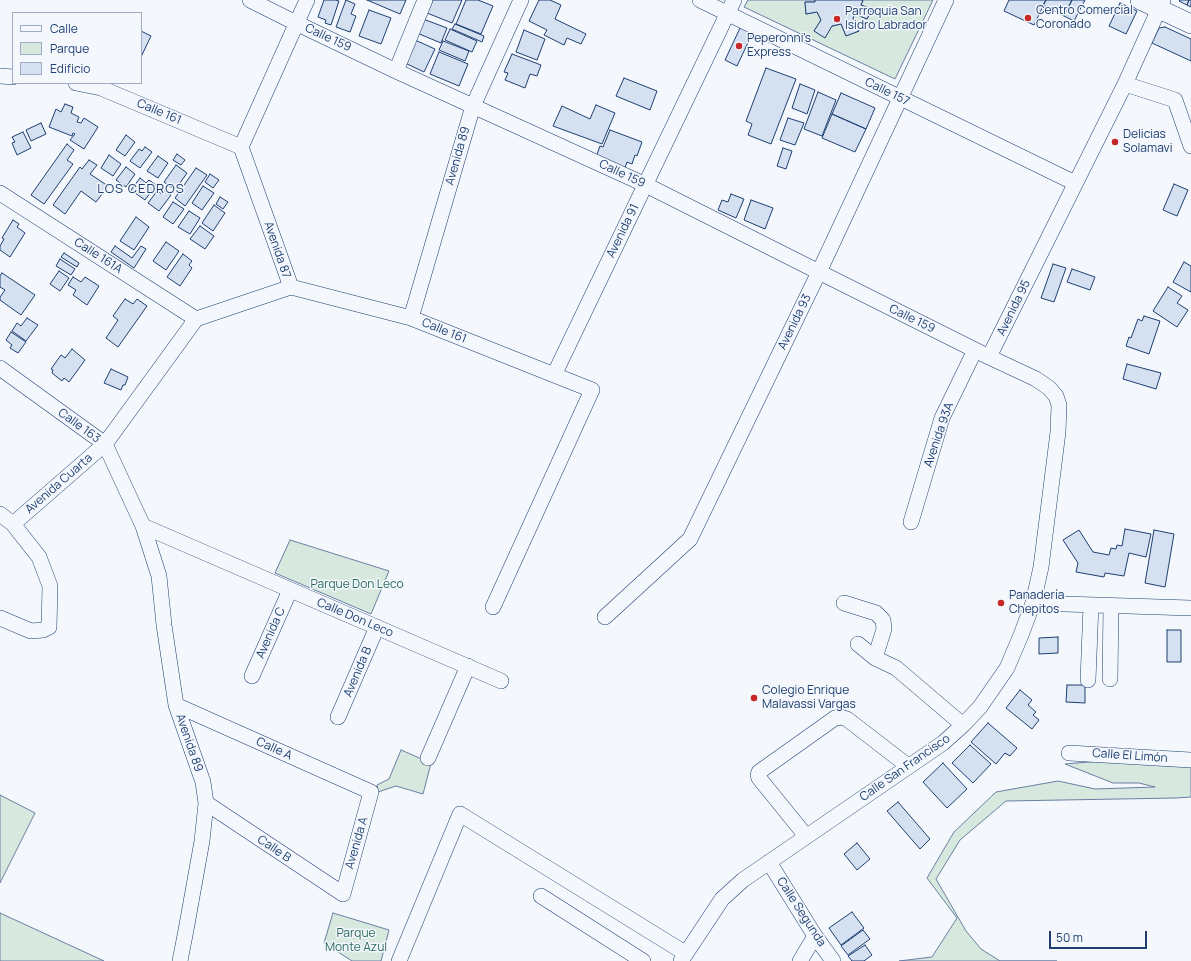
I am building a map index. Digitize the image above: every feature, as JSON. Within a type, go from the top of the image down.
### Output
[{"type":"main road","points":[[1140,0],[1161,5],[1191,24]]},
{"type":"street","name":"Calle 159","points":[[250,0],[396,71],[646,185],[989,357]]},
{"type":"street","points":[[241,147],[307,0]]},
{"type":"street","points":[[396,71],[425,0]]},
{"type":"street","name":"Avenida 89","points":[[411,318],[473,106],[522,0]]},
{"type":"street","name":"Calle 157","points":[[700,0],[731,6],[901,99],[1075,183]]},
{"type":"street","name":"Avenida 93","points":[[605,617],[690,539],[819,272],[946,0]]},
{"type":"street","name":"Avenida 95","points":[[989,357],[1125,84],[1161,5]]},
{"type":"street","name":"Avenida 91","points":[[554,375],[731,6]]},
{"type":"street","points":[[0,76],[12,77]]},
{"type":"street","name":"Calle 161","points":[[81,84],[101,88],[241,147]]},
{"type":"street","points":[[1125,84],[1175,100],[1191,146]]},
{"type":"street","name":"Avenida 87","points":[[196,319],[290,287],[241,147]]},
{"type":"street","name":"Calle 161A","points":[[0,193],[196,319]]},
{"type":"street","name":"Calle 161","points":[[290,287],[411,318],[592,390],[493,607]]},
{"type":"street","points":[[105,444],[196,319]]},
{"type":"street","name":"Avenida 93A","points":[[911,522],[942,418],[975,350]]},
{"type":"street","points":[[989,357],[1036,379],[1049,388],[1056,396],[1058,405],[1058,432],[1041,567],[1034,603],[1191,608]]},
{"type":"street","name":"Calle 163","points":[[0,368],[105,444],[143,526]]},
{"type":"street","name":"Avenida Cuarta","points":[[13,524],[105,444]]},
{"type":"street","points":[[0,514],[13,524],[38,557],[50,586],[50,627],[43,630],[30,631],[0,618]]},
{"type":"street","name":"Avenida 89","points":[[143,526],[159,576],[164,625],[176,706],[203,782],[206,803],[202,841],[180,961]]},
{"type":"street","name":"Calle Don Leco","points":[[143,526],[501,681]]},
{"type":"street","name":"Avenida C","points":[[252,676],[290,590]]},
{"type":"street","points":[[844,603],[876,613],[883,620],[884,629],[876,658]]},
{"type":"street","name":"Calle San Francisco","points":[[683,957],[722,899],[743,880],[908,766],[944,743],[963,725],[980,707],[1007,668],[1034,603]]},
{"type":"street","points":[[1088,680],[1091,605]]},
{"type":"street","points":[[1110,679],[1111,606]]},
{"type":"street","name":"Avenida B","points":[[338,717],[377,627]]},
{"type":"street","points":[[858,644],[876,658],[896,668],[963,725]]},
{"type":"street","points":[[428,758],[468,666]]},
{"type":"street","name":"Calle A","points":[[176,706],[371,792]]},
{"type":"street","points":[[806,836],[759,778],[758,772],[835,718],[840,717],[846,719],[908,766]]},
{"type":"street","name":"Calle El Limón","points":[[1069,753],[1191,760]]},
{"type":"street","name":"Avenida A","points":[[342,894],[371,792]]},
{"type":"street","name":"Calle B","points":[[206,803],[342,894]]},
{"type":"street","points":[[400,961],[460,814],[683,957]]},
{"type":"street","name":"Calle Segunda","points":[[769,862],[815,936],[833,961]]},
{"type":"street","points":[[541,896],[643,961]]},
{"type":"street","points":[[800,961],[815,936]]},
{"type":"green space","points":[[748,0],[815,0],[815,2],[805,2],[806,14],[817,12],[821,20],[814,31],[841,24],[846,36],[859,31],[853,18],[855,14],[867,19],[872,10],[861,5],[863,0],[933,0],[895,79],[744,7]]},
{"type":"green space","name":"Parque Don Leco","points":[[290,540],[389,571],[371,614],[275,573]]},
{"type":"green space","points":[[401,750],[431,763],[423,794],[396,786],[378,792],[377,785],[389,779]]},
{"type":"green space","points":[[1101,761],[1191,765],[1191,797],[1006,801],[960,840],[936,879],[966,931],[981,949],[1000,961],[899,961],[932,957],[957,918],[927,878],[954,832],[996,792],[1058,781],[1095,789],[1155,787],[1139,783],[1113,783],[1065,764]]},
{"type":"green space","points":[[0,795],[35,813],[0,883]]},
{"type":"green space","points":[[0,913],[104,961],[0,961]]},
{"type":"green space","name":"Parque Monte Azul","points":[[333,913],[389,930],[381,961],[352,961],[324,943]]},
{"type":"building","points":[[324,0],[339,1],[331,25],[325,23],[326,20],[318,17]]},
{"type":"building","points":[[346,0],[355,4],[351,14],[356,16],[350,32],[336,27]]},
{"type":"building","points":[[367,0],[406,0],[400,14]]},
{"type":"building","points":[[433,0],[462,0],[452,23],[427,13]]},
{"type":"building","points":[[466,0],[478,0],[493,6],[481,34],[456,24]]},
{"type":"building","points":[[539,0],[550,0],[561,5],[555,19],[586,34],[581,44],[567,38],[564,45],[544,35],[547,30],[529,21]]},
{"type":"building","name":"Parroquia San Isidro Labrador","points":[[815,0],[863,0],[861,5],[872,9],[867,19],[855,14],[853,18],[859,31],[846,36],[841,24],[832,26],[825,38],[814,31],[821,20],[817,12],[806,14],[805,2],[815,2]]},
{"type":"building","name":"Centro Comercial Coronado","points":[[1009,0],[1046,0],[1034,25],[1004,11]]},
{"type":"building","points":[[1046,0],[1072,0],[1064,16],[1043,5]]},
{"type":"building","points":[[1072,0],[1085,0],[1074,21],[1064,16]]},
{"type":"building","points":[[1189,0],[1187,5],[1179,1]]},
{"type":"building","points":[[1189,0],[1191,0],[1191,7],[1187,5]]},
{"type":"building","points":[[1120,3],[1137,11],[1126,34],[1109,26]]},
{"type":"building","points":[[369,10],[391,18],[381,44],[359,36]]},
{"type":"building","points":[[423,19],[447,28],[441,43],[417,33]]},
{"type":"building","points":[[455,24],[484,36],[482,42],[452,29]]},
{"type":"building","name":"Peperonni's Express","points":[[741,26],[753,32],[737,66],[725,60]]},
{"type":"building","points":[[1165,27],[1191,39],[1191,61],[1152,43],[1159,28]]},
{"type":"building","points":[[450,29],[477,41],[472,52],[445,40]]},
{"type":"building","points":[[524,30],[545,39],[537,60],[516,52]]},
{"type":"building","points":[[142,32],[151,36],[142,55]]},
{"type":"building","points":[[415,40],[435,49],[424,72],[405,63]]},
{"type":"building","points":[[443,41],[469,51],[465,61],[439,50]]},
{"type":"building","points":[[439,52],[468,64],[459,86],[430,74]]},
{"type":"building","points":[[512,54],[541,65],[537,76],[530,74],[525,88],[505,80],[508,73],[504,72]]},
{"type":"building","points":[[766,68],[796,79],[771,144],[748,135],[752,124],[746,121]]},
{"type":"building","points":[[624,78],[657,91],[650,110],[616,96]]},
{"type":"building","points":[[800,84],[815,90],[807,114],[792,108]]},
{"type":"building","points":[[818,92],[836,100],[822,136],[804,129]]},
{"type":"building","points":[[841,93],[875,108],[866,129],[832,114]]},
{"type":"building","points":[[65,104],[73,107],[71,113],[79,117],[77,122],[81,123],[84,118],[98,127],[84,149],[70,140],[75,134],[73,133],[72,136],[49,127],[56,109],[61,112]]},
{"type":"building","points":[[596,105],[615,113],[602,144],[553,126],[562,106],[590,119]]},
{"type":"building","points":[[832,114],[866,129],[855,152],[822,138]]},
{"type":"building","points":[[788,118],[804,123],[795,145],[780,140]]},
{"type":"building","points":[[41,123],[46,134],[31,141],[26,130]]},
{"type":"building","points":[[610,130],[642,142],[637,156],[635,155],[632,164],[627,162],[625,168],[596,157],[600,146],[603,147]]},
{"type":"building","points":[[23,132],[31,148],[17,155],[12,143],[15,142],[12,137]]},
{"type":"building","points":[[126,135],[135,142],[125,156],[116,150]]},
{"type":"building","points":[[67,144],[74,150],[67,160],[73,164],[44,204],[31,195]]},
{"type":"building","points":[[145,147],[152,152],[140,168],[130,161],[139,149],[142,151]]},
{"type":"building","points":[[783,148],[792,151],[786,169],[777,166]]},
{"type":"building","points":[[177,154],[185,160],[181,165],[173,160]]},
{"type":"building","points":[[109,155],[121,164],[113,176],[101,168]]},
{"type":"building","points":[[158,156],[168,163],[158,178],[147,171]]},
{"type":"building","points":[[89,160],[97,165],[90,174],[108,186],[96,202],[81,191],[65,214],[53,205],[80,167],[82,169]]},
{"type":"building","points":[[176,165],[187,173],[175,190],[164,182]]},
{"type":"building","points":[[126,167],[135,174],[126,187],[116,180]]},
{"type":"building","points":[[196,168],[207,175],[185,206],[175,198]]},
{"type":"building","points":[[210,174],[219,180],[213,188],[205,182]]},
{"type":"building","points":[[140,178],[146,183],[149,180],[156,185],[145,200],[131,190]]},
{"type":"building","points":[[1174,184],[1188,190],[1177,216],[1163,210]]},
{"type":"building","points":[[203,186],[214,193],[202,210],[192,203]]},
{"type":"building","points":[[157,191],[162,194],[164,191],[171,195],[159,211],[148,203]]},
{"type":"building","points":[[731,194],[744,199],[736,218],[718,210],[722,200],[728,202]]},
{"type":"building","points":[[220,197],[228,202],[223,209],[216,204]]},
{"type":"building","points":[[751,200],[773,208],[765,229],[744,220]]},
{"type":"building","points":[[173,202],[184,209],[173,224],[163,217]]},
{"type":"building","points":[[214,205],[225,213],[213,231],[202,223]]},
{"type":"building","points":[[189,211],[200,218],[190,234],[178,227]]},
{"type":"building","points":[[136,217],[149,227],[134,250],[120,241]]},
{"type":"building","points":[[13,220],[19,224],[17,227],[25,233],[10,257],[0,250],[0,246],[4,239],[2,238]]},
{"type":"building","points":[[200,226],[214,236],[205,249],[190,239]]},
{"type":"building","points":[[166,242],[179,251],[166,270],[153,261]]},
{"type":"building","points":[[115,246],[132,258],[141,246],[146,249],[134,268],[111,252]]},
{"type":"building","points":[[64,253],[79,263],[77,267],[61,257]]},
{"type":"building","points":[[183,254],[192,261],[189,265],[192,268],[180,286],[167,277]]},
{"type":"building","points":[[60,259],[75,269],[71,275],[56,266]]},
{"type":"building","points":[[1184,262],[1191,266],[1191,292],[1173,282]]},
{"type":"building","points":[[1053,264],[1066,268],[1054,302],[1041,298]]},
{"type":"building","points":[[1072,269],[1095,277],[1090,290],[1067,282]]},
{"type":"building","points":[[59,271],[69,278],[60,291],[50,284]]},
{"type":"building","points":[[2,273],[35,295],[21,315],[0,300],[0,297],[5,290],[0,287],[0,276]]},
{"type":"building","points":[[73,277],[81,282],[85,277],[99,286],[87,305],[73,295],[76,290],[68,285]]},
{"type":"building","points":[[1168,287],[1182,296],[1177,303],[1188,310],[1177,327],[1153,311]]},
{"type":"building","points":[[125,299],[133,304],[137,299],[147,306],[118,347],[106,338],[118,320],[113,316]]},
{"type":"building","points":[[1144,316],[1160,321],[1149,354],[1126,346],[1129,337],[1131,338],[1138,319],[1142,321]]},
{"type":"building","points":[[27,318],[38,325],[26,341],[12,331],[17,323],[21,326]]},
{"type":"building","points":[[11,332],[26,342],[18,353],[10,348],[12,345],[6,340]]},
{"type":"building","points":[[72,349],[85,360],[69,382],[64,378],[62,381],[52,373],[53,370],[51,369],[61,355],[65,358]]},
{"type":"building","points":[[1127,364],[1161,373],[1156,389],[1123,379]]},
{"type":"building","points":[[111,369],[128,377],[121,390],[104,383]]},
{"type":"building","points":[[1125,529],[1151,534],[1146,557],[1129,553],[1124,576],[1105,573],[1104,577],[1076,572],[1078,563],[1063,540],[1079,530],[1093,552],[1109,555],[1111,548],[1116,549],[1117,545],[1122,546]]},
{"type":"building","points":[[1154,530],[1174,534],[1165,587],[1145,583]]},
{"type":"building","points":[[1167,630],[1181,630],[1181,662],[1167,662]]},
{"type":"building","points":[[1058,637],[1058,653],[1039,654],[1039,638]]},
{"type":"building","points":[[1067,685],[1085,685],[1085,703],[1066,702]]},
{"type":"building","points":[[1020,690],[1032,700],[1028,705],[1036,712],[1033,715],[1039,720],[1032,729],[1006,708]]},
{"type":"building","points":[[988,723],[1017,748],[1010,756],[1005,753],[996,764],[971,742]]},
{"type":"building","points":[[970,745],[991,764],[973,783],[952,763]]},
{"type":"building","points":[[943,763],[967,789],[947,808],[923,782]]},
{"type":"building","points":[[898,802],[930,839],[920,849],[887,811]]},
{"type":"building","points":[[857,843],[870,859],[857,870],[844,854]]},
{"type":"building","points":[[852,912],[864,928],[841,945],[829,928]]},
{"type":"building","points":[[863,930],[870,939],[848,955],[841,946]]},
{"type":"building","points":[[865,945],[872,955],[864,961],[852,961],[848,956]]},
{"type":"place","name":"Centro Comercial Coronado","points":[[1028,18]]},
{"type":"place","name":"Parroquia San Isidro Labrador","points":[[837,19]]},
{"type":"place","name":"Peperonni's Express","points":[[739,46]]},
{"type":"place","name":"Delicias Solamavi","points":[[1115,142]]},
{"type":"place","name":"Panadería Chepitos","points":[[1001,603]]},
{"type":"place","name":"Colegio Enrique Malavassi Vargas","points":[[754,698]]},
{"type":"district","name":"LOS CEDROS","points":[[141,189]]}]
